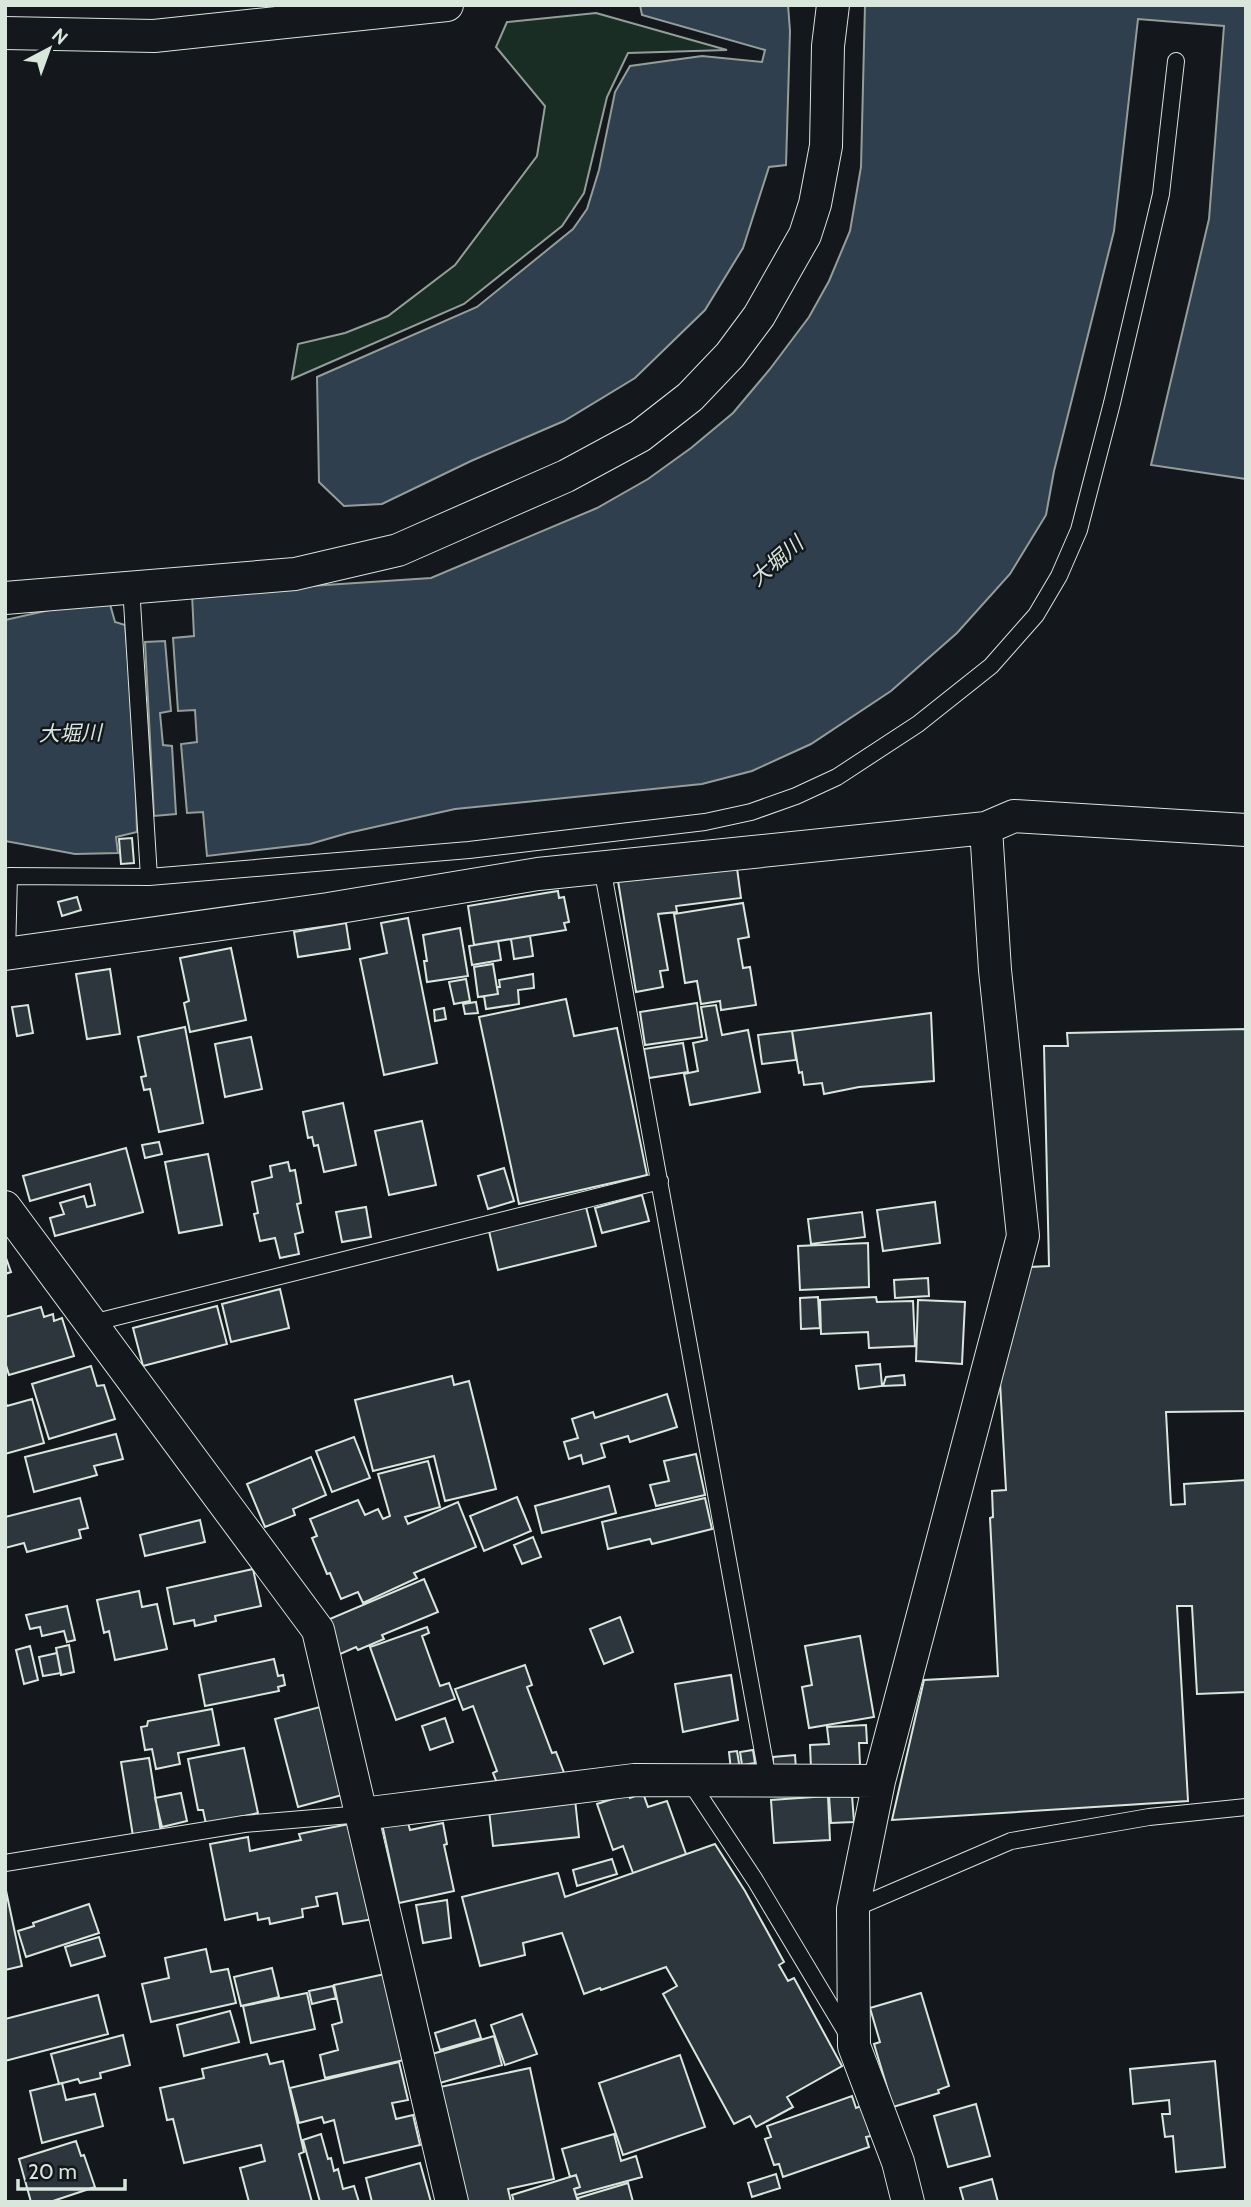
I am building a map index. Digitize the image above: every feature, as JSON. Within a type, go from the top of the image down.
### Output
[{"type":"street","points":[[5,33],[154,36],[447,5]]},
{"type":"street","points":[[5,598],[295,574],[398,550],[566,476],[640,436],[690,397],[730,355],[759,316],[805,235],[815,204],[826,146],[828,46],[832,5]]},
{"type":"street","points":[[6,954],[328,909],[538,874],[986,828],[1014,816],[1246,830]]},
{"type":"street","points":[[908,2202],[898,2162],[854,2046],[853,1909],[879,1781],[1023,1236],[995,970],[986,828]]},
{"type":"street","points":[[5,1207],[318,1630],[452,2202]]},
{"type":"street","points":[[362,1814],[634,1780],[879,1781]]},
{"type":"lane","points":[[6,954],[7,876],[149,877],[469,850],[705,822],[751,812],[796,796],[836,777],[918,724],[991,666],[1036,615],[1059,576],[1079,530],[1161,194],[1176,61]]},
{"type":"lane","points":[[131,586],[149,877]]},
{"type":"lane","points":[[603,867],[768,1780]]},
{"type":"lane","points":[[92,1323],[660,1181]]},
{"type":"lane","points":[[689,1780],[755,1880],[854,2046]]},
{"type":"lane","points":[[853,1909],[1011,1841],[1149,1817],[1246,1807]]},
{"type":"lane","points":[[5,1863],[244,1824],[362,1814]]},
{"type":"green space","points":[[596,13],[727,50],[628,53],[607,97],[584,193],[562,226],[464,304],[292,379],[298,344],[345,333],[388,316],[455,265],[537,156],[545,106],[496,47],[507,22]]},
{"type":"water","points":[[640,5],[788,5],[790,31],[786,165],[769,167],[743,248],[705,310],[635,378],[564,421],[471,461],[382,504],[344,506],[319,482],[317,377],[477,307],[573,229],[587,209],[599,170],[615,92],[630,66],[702,56],[762,62],[765,50],[642,15]]},
{"type":"water","name":"大堀川","points":[[865,5],[1246,5],[1246,479],[1151,465],[1209,219],[1224,26],[1138,19],[1114,231],[1054,471],[1046,515],[1010,574],[957,633],[891,691],[811,744],[752,771],[702,784],[455,809],[310,844],[207,856],[203,812],[187,813],[181,744],[197,742],[195,710],[178,711],[173,638],[194,636],[192,594],[431,578],[597,508],[648,479],[733,413],[809,317],[829,281],[850,231],[861,167]]},
{"type":"water","name":"大堀川","points":[[108,597],[115,622],[125,625],[134,731],[137,832],[116,837],[118,853],[75,854],[5,841],[5,620]]},
{"type":"water","points":[[165,641],[171,711],[160,713],[163,745],[172,746],[176,814],[154,816],[145,642]]},
{"type":"building","points":[[132,838],[134,863],[121,864],[119,839]]},
{"type":"building","points":[[737,868],[741,898],[676,906],[677,912],[658,914],[668,970],[660,971],[663,987],[636,992],[618,881]]},
{"type":"building","points":[[558,891],[559,898],[564,897],[569,922],[564,923],[566,930],[474,945],[468,906]]},
{"type":"building","points":[[77,897],[81,910],[62,916],[58,902]]},
{"type":"building","points":[[743,903],[749,937],[738,939],[743,968],[750,967],[756,1005],[721,1010],[720,1001],[701,1004],[697,981],[685,983],[674,914]]},
{"type":"building","points":[[408,918],[437,1063],[384,1075],[360,959],[387,953],[381,923]]},
{"type":"building","points":[[346,923],[350,949],[298,957],[294,932]]},
{"type":"building","points":[[460,928],[468,976],[427,982],[423,935]]},
{"type":"building","points":[[530,936],[533,956],[514,959],[511,939]]},
{"type":"building","points":[[498,941],[501,960],[472,965],[469,946]]},
{"type":"building","points":[[231,948],[246,1020],[190,1032],[184,1003],[189,1001],[180,958]]},
{"type":"building","points":[[493,964],[498,994],[478,997],[474,967]]},
{"type":"building","points":[[110,969],[120,1034],[87,1039],[76,974]]},
{"type":"building","points":[[533,974],[534,988],[518,990],[519,1004],[486,1009],[484,996],[498,994],[499,980]]},
{"type":"building","points":[[466,979],[470,1001],[454,1004],[449,982]]},
{"type":"building","points":[[566,999],[574,1036],[617,1028],[647,1175],[519,1204],[479,1017]]},
{"type":"building","points":[[476,1002],[478,1013],[465,1014],[463,1004]]},
{"type":"building","points":[[697,1003],[702,1037],[645,1045],[640,1012]]},
{"type":"building","points":[[28,1005],[33,1033],[17,1036],[12,1007]]},
{"type":"building","points":[[716,1005],[722,1035],[748,1030],[760,1092],[690,1105],[684,1074],[698,1071],[693,1043],[707,1040],[701,1007]]},
{"type":"building","points":[[444,1008],[446,1019],[435,1021],[434,1010]]},
{"type":"building","points":[[931,1013],[934,1081],[859,1087],[824,1094],[822,1083],[804,1085],[802,1072],[799,1073],[792,1031]]},
{"type":"building","points":[[185,1027],[203,1123],[159,1132],[150,1089],[144,1090],[141,1077],[146,1076],[138,1037]]},
{"type":"building","points":[[1246,1029],[1246,1411],[1166,1412],[1171,1505],[1185,1504],[1184,1484],[1246,1480],[1246,1692],[1197,1694],[1192,1606],[1177,1606],[1188,1801],[892,1820],[924,1680],[998,1676],[990,1518],[993,1517],[992,1491],[1006,1490],[1000,1382],[1030,1267],[1049,1266],[1044,1046],[1068,1046],[1067,1033]]},
{"type":"building","points":[[792,1031],[796,1060],[762,1064],[758,1035]]},
{"type":"building","points":[[251,1037],[262,1089],[225,1097],[215,1044]]},
{"type":"building","points":[[683,1043],[688,1072],[649,1078],[644,1049]]},
{"type":"building","points":[[343,1103],[356,1165],[324,1172],[318,1145],[314,1146],[312,1137],[308,1138],[303,1112]]},
{"type":"building","points":[[422,1121],[436,1185],[389,1195],[375,1131]]},
{"type":"building","points":[[159,1142],[162,1154],[145,1158],[142,1145]]},
{"type":"building","points":[[126,1148],[143,1212],[55,1236],[50,1218],[64,1214],[60,1203],[84,1196],[87,1207],[95,1205],[90,1184],[30,1201],[23,1176]]},
{"type":"building","points":[[208,1154],[222,1225],[179,1233],[165,1162]]},
{"type":"building","points":[[288,1162],[290,1171],[295,1170],[301,1203],[297,1204],[303,1232],[295,1234],[299,1254],[280,1258],[275,1238],[260,1241],[254,1214],[258,1213],[252,1182],[272,1177],[270,1166]]},
{"type":"building","points":[[504,1168],[514,1201],[488,1209],[478,1176]]},
{"type":"building","points":[[642,1195],[649,1221],[602,1233],[595,1208]]},
{"type":"building","points":[[935,1202],[940,1243],[883,1251],[877,1210]]},
{"type":"building","points":[[366,1207],[371,1237],[342,1242],[336,1212]]},
{"type":"building","points":[[586,1207],[596,1246],[498,1270],[489,1231]]},
{"type":"building","points":[[862,1212],[865,1237],[811,1244],[808,1219]]},
{"type":"building","points":[[868,1243],[869,1287],[800,1290],[798,1246]]},
{"type":"building","points":[[5,1255],[11,1272],[5,1274]]},
{"type":"building","points":[[928,1278],[929,1296],[895,1298],[894,1280]]},
{"type":"building","points":[[280,1289],[289,1328],[231,1342],[222,1304]]},
{"type":"building","points":[[818,1297],[820,1328],[801,1329],[800,1298]]},
{"type":"building","points":[[876,1297],[877,1302],[913,1301],[915,1346],[869,1348],[868,1332],[821,1334],[820,1300]]},
{"type":"building","points":[[918,1300],[965,1302],[962,1364],[916,1361]]},
{"type":"building","points":[[217,1306],[227,1344],[143,1366],[133,1328]]},
{"type":"building","points":[[41,1307],[44,1317],[53,1314],[54,1321],[62,1318],[74,1356],[9,1375],[5,1362],[5,1317]]},
{"type":"building","points":[[880,1364],[882,1386],[859,1389],[856,1366]]},
{"type":"building","points":[[91,1366],[97,1386],[104,1385],[115,1419],[49,1439],[32,1384]]},
{"type":"building","points":[[904,1375],[905,1385],[883,1386],[886,1377]]},
{"type":"building","points":[[452,1376],[454,1385],[469,1381],[496,1489],[445,1501],[434,1456],[373,1471],[355,1400]]},
{"type":"building","points":[[667,1394],[677,1427],[630,1442],[628,1436],[601,1444],[605,1457],[583,1464],[581,1455],[569,1459],[564,1442],[578,1438],[572,1419],[593,1412],[595,1418]]},
{"type":"building","points":[[32,1399],[44,1443],[5,1454],[5,1401],[7,1406]]},
{"type":"building","points":[[116,1434],[123,1459],[94,1466],[97,1475],[34,1492],[25,1457]]},
{"type":"building","points":[[354,1437],[370,1478],[332,1492],[316,1451]]},
{"type":"building","points":[[696,1454],[705,1495],[656,1506],[650,1485],[669,1481],[664,1461]]},
{"type":"building","points":[[311,1457],[326,1495],[293,1509],[295,1515],[265,1527],[247,1484]]},
{"type":"building","points":[[428,1461],[440,1507],[405,1517],[408,1524],[458,1502],[476,1547],[414,1573],[417,1578],[363,1603],[358,1592],[341,1599],[312,1538],[317,1536],[310,1519],[358,1500],[365,1515],[378,1509],[383,1519],[390,1516],[378,1474]]},
{"type":"building","points":[[609,1486],[616,1513],[542,1533],[535,1506]]},
{"type":"building","points":[[517,1497],[531,1531],[484,1551],[470,1516]]},
{"type":"building","points":[[80,1498],[88,1528],[79,1530],[81,1538],[27,1552],[24,1543],[5,1548],[5,1517]]},
{"type":"building","points":[[705,1498],[712,1529],[652,1544],[650,1539],[608,1549],[602,1522]]},
{"type":"building","points":[[200,1520],[205,1542],[145,1556],[140,1535]]},
{"type":"building","points":[[533,1537],[541,1557],[522,1564],[514,1545]]},
{"type":"building","points":[[253,1569],[261,1606],[215,1616],[216,1621],[195,1626],[194,1620],[174,1624],[167,1588]]},
{"type":"building","points":[[424,1579],[438,1612],[382,1635],[384,1639],[338,1655],[325,1621]]},
{"type":"building","points":[[139,1591],[142,1607],[157,1604],[167,1649],[115,1660],[109,1631],[104,1633],[97,1600]]},
{"type":"building","points":[[67,1606],[75,1640],[67,1642],[64,1631],[42,1636],[40,1627],[30,1629],[26,1615]]},
{"type":"building","points":[[620,1617],[633,1652],[604,1664],[590,1629]]},
{"type":"building","points":[[427,1627],[429,1633],[422,1636],[440,1686],[449,1683],[455,1699],[396,1720],[370,1647]]},
{"type":"building","points":[[860,1636],[874,1717],[809,1728],[802,1687],[812,1685],[805,1646]]},
{"type":"building","points":[[69,1645],[74,1672],[61,1675],[56,1648]]},
{"type":"building","points":[[30,1646],[38,1680],[24,1684],[16,1650]]},
{"type":"building","points":[[57,1653],[61,1673],[43,1676],[39,1657]]},
{"type":"building","points":[[274,1659],[278,1676],[283,1675],[285,1685],[278,1687],[279,1691],[205,1706],[199,1675]]},
{"type":"building","points":[[525,1665],[532,1685],[527,1687],[552,1753],[556,1752],[566,1778],[499,1788],[493,1773],[497,1771],[473,1706],[463,1710],[455,1689]]},
{"type":"building","points":[[731,1675],[738,1720],[683,1732],[675,1684]]},
{"type":"building","points":[[320,1707],[342,1795],[298,1807],[275,1719]]},
{"type":"building","points":[[212,1709],[219,1745],[178,1753],[180,1764],[156,1769],[152,1749],[145,1750],[141,1727],[147,1726],[148,1721]]},
{"type":"building","points":[[445,1718],[453,1742],[430,1750],[422,1726]]},
{"type":"building","points":[[866,1725],[867,1743],[859,1743],[860,1765],[811,1768],[810,1745],[829,1744],[827,1727]]},
{"type":"building","points":[[244,1748],[258,1813],[206,1824],[203,1810],[198,1810],[188,1759]]},
{"type":"building","points":[[753,1750],[755,1763],[742,1765],[740,1752]]},
{"type":"building","points":[[737,1751],[740,1769],[731,1770],[729,1752]]},
{"type":"building","points":[[795,1755],[796,1769],[773,1770],[773,1757]]},
{"type":"building","points":[[149,1758],[161,1832],[133,1836],[121,1762]]},
{"type":"building","points":[[181,1793],[187,1821],[162,1827],[155,1798]]},
{"type":"building","points":[[643,1793],[648,1807],[667,1801],[686,1854],[633,1873],[623,1846],[613,1850],[597,1804],[628,1794],[630,1798]]},
{"type":"building","points":[[852,1795],[854,1822],[831,1823],[829,1796]]},
{"type":"building","points":[[828,1796],[830,1840],[774,1843],[771,1800]]},
{"type":"building","points":[[575,1799],[579,1837],[493,1846],[489,1810]]},
{"type":"building","points":[[407,1819],[410,1830],[443,1823],[447,1844],[444,1845],[454,1891],[399,1903],[382,1824]]},
{"type":"building","points":[[354,1823],[374,1919],[343,1924],[337,1893],[316,1897],[318,1906],[302,1909],[303,1917],[270,1924],[269,1918],[258,1920],[257,1913],[225,1920],[210,1844],[248,1837],[250,1851],[301,1840],[299,1834]]},
{"type":"building","points":[[715,1844],[745,1891],[784,1962],[779,1965],[788,1981],[794,1978],[842,2066],[787,2097],[793,2107],[756,2127],[750,2116],[734,2124],[663,1994],[677,1986],[666,1967],[584,1994],[562,1933],[523,1943],[525,1955],[480,1966],[462,1897],[558,1873],[565,1897]]},
{"type":"building","points":[[612,1859],[617,1874],[577,1886],[573,1870]]},
{"type":"building","points":[[5,1886],[22,1966],[5,1970]]},
{"type":"building","points":[[447,1900],[451,1938],[423,1943],[416,1905]]},
{"type":"building","points":[[89,1904],[99,1933],[26,1957],[18,1931],[34,1926],[33,1923]]},
{"type":"building","points":[[99,1937],[105,1956],[71,1966],[65,1947]]},
{"type":"building","points":[[206,1949],[211,1972],[228,1969],[236,2003],[151,2022],[142,1984],[169,1978],[165,1958]]},
{"type":"building","points":[[272,1968],[279,1997],[241,2006],[234,1977]]},
{"type":"building","points":[[385,1974],[404,2060],[325,2078],[320,2055],[338,2050],[332,2025],[342,2022],[334,1985]]},
{"type":"building","points":[[333,1986],[336,1998],[312,2004],[309,1991]]},
{"type":"building","points":[[307,1993],[315,2029],[251,2043],[243,2006]]},
{"type":"building","points":[[921,1993],[949,2086],[938,2090],[939,2093],[893,2107],[874,2044],[880,2042],[870,2008]]},
{"type":"building","points":[[98,1995],[108,2034],[5,2061],[5,2019]]},
{"type":"building","points":[[230,2011],[239,2042],[184,2056],[177,2025]]},
{"type":"building","points":[[522,2014],[537,2054],[505,2065],[491,2025]]},
{"type":"building","points":[[475,2020],[481,2038],[440,2050],[435,2033]]},
{"type":"building","points":[[123,2035],[130,2065],[100,2073],[101,2078],[80,2083],[78,2079],[59,2084],[51,2054]]},
{"type":"building","points":[[494,2036],[502,2065],[440,2083],[432,2054]]},
{"type":"building","points":[[267,2054],[270,2064],[283,2061],[304,2152],[299,2154],[312,2202],[249,2202],[240,2168],[265,2161],[261,2145],[184,2163],[173,2119],[167,2120],[160,2088],[204,2078],[202,2069]]},
{"type":"building","points":[[680,2055],[705,2127],[623,2155],[599,2083]]},
{"type":"building","points":[[1215,2061],[1225,2167],[1176,2172],[1173,2136],[1165,2137],[1162,2114],[1170,2114],[1169,2100],[1133,2104],[1130,2069]]},
{"type":"building","points":[[399,2062],[408,2100],[392,2103],[396,2119],[413,2115],[420,2145],[344,2163],[334,2120],[324,2123],[322,2117],[299,2123],[290,2088]]},
{"type":"building","points":[[530,2068],[554,2179],[508,2189],[511,2202],[466,2202],[440,2087]]},
{"type":"building","points":[[62,2083],[66,2100],[95,2094],[103,2126],[42,2143],[30,2091]]},
{"type":"building","points":[[852,2096],[856,2108],[861,2106],[871,2136],[866,2137],[869,2147],[783,2177],[779,2164],[774,2165],[765,2139],[771,2137],[767,2126]]},
{"type":"building","points":[[976,2104],[990,2156],[948,2167],[934,2116]]},
{"type":"building","points":[[321,2134],[328,2159],[331,2158],[334,2171],[338,2169],[343,2189],[354,2186],[359,2202],[320,2202],[303,2140]]},
{"type":"building","points":[[614,2134],[621,2161],[636,2156],[642,2177],[576,2195],[574,2189],[580,2187],[576,2175],[570,2177],[562,2149]]},
{"type":"building","points":[[76,2141],[95,2187],[50,2202],[31,2202],[19,2159]]},
{"type":"building","points":[[420,2163],[431,2202],[372,2202],[366,2178]]},
{"type":"building","points":[[776,2174],[780,2188],[752,2197],[748,2183]]},
{"type":"building","points":[[576,2175],[580,2187],[574,2189],[578,2202],[514,2202],[512,2195]]},
{"type":"building","points":[[992,2179],[998,2202],[964,2202],[960,2188]]},
{"type":"building","points":[[628,2183],[633,2202],[579,2202],[578,2198]]}]
